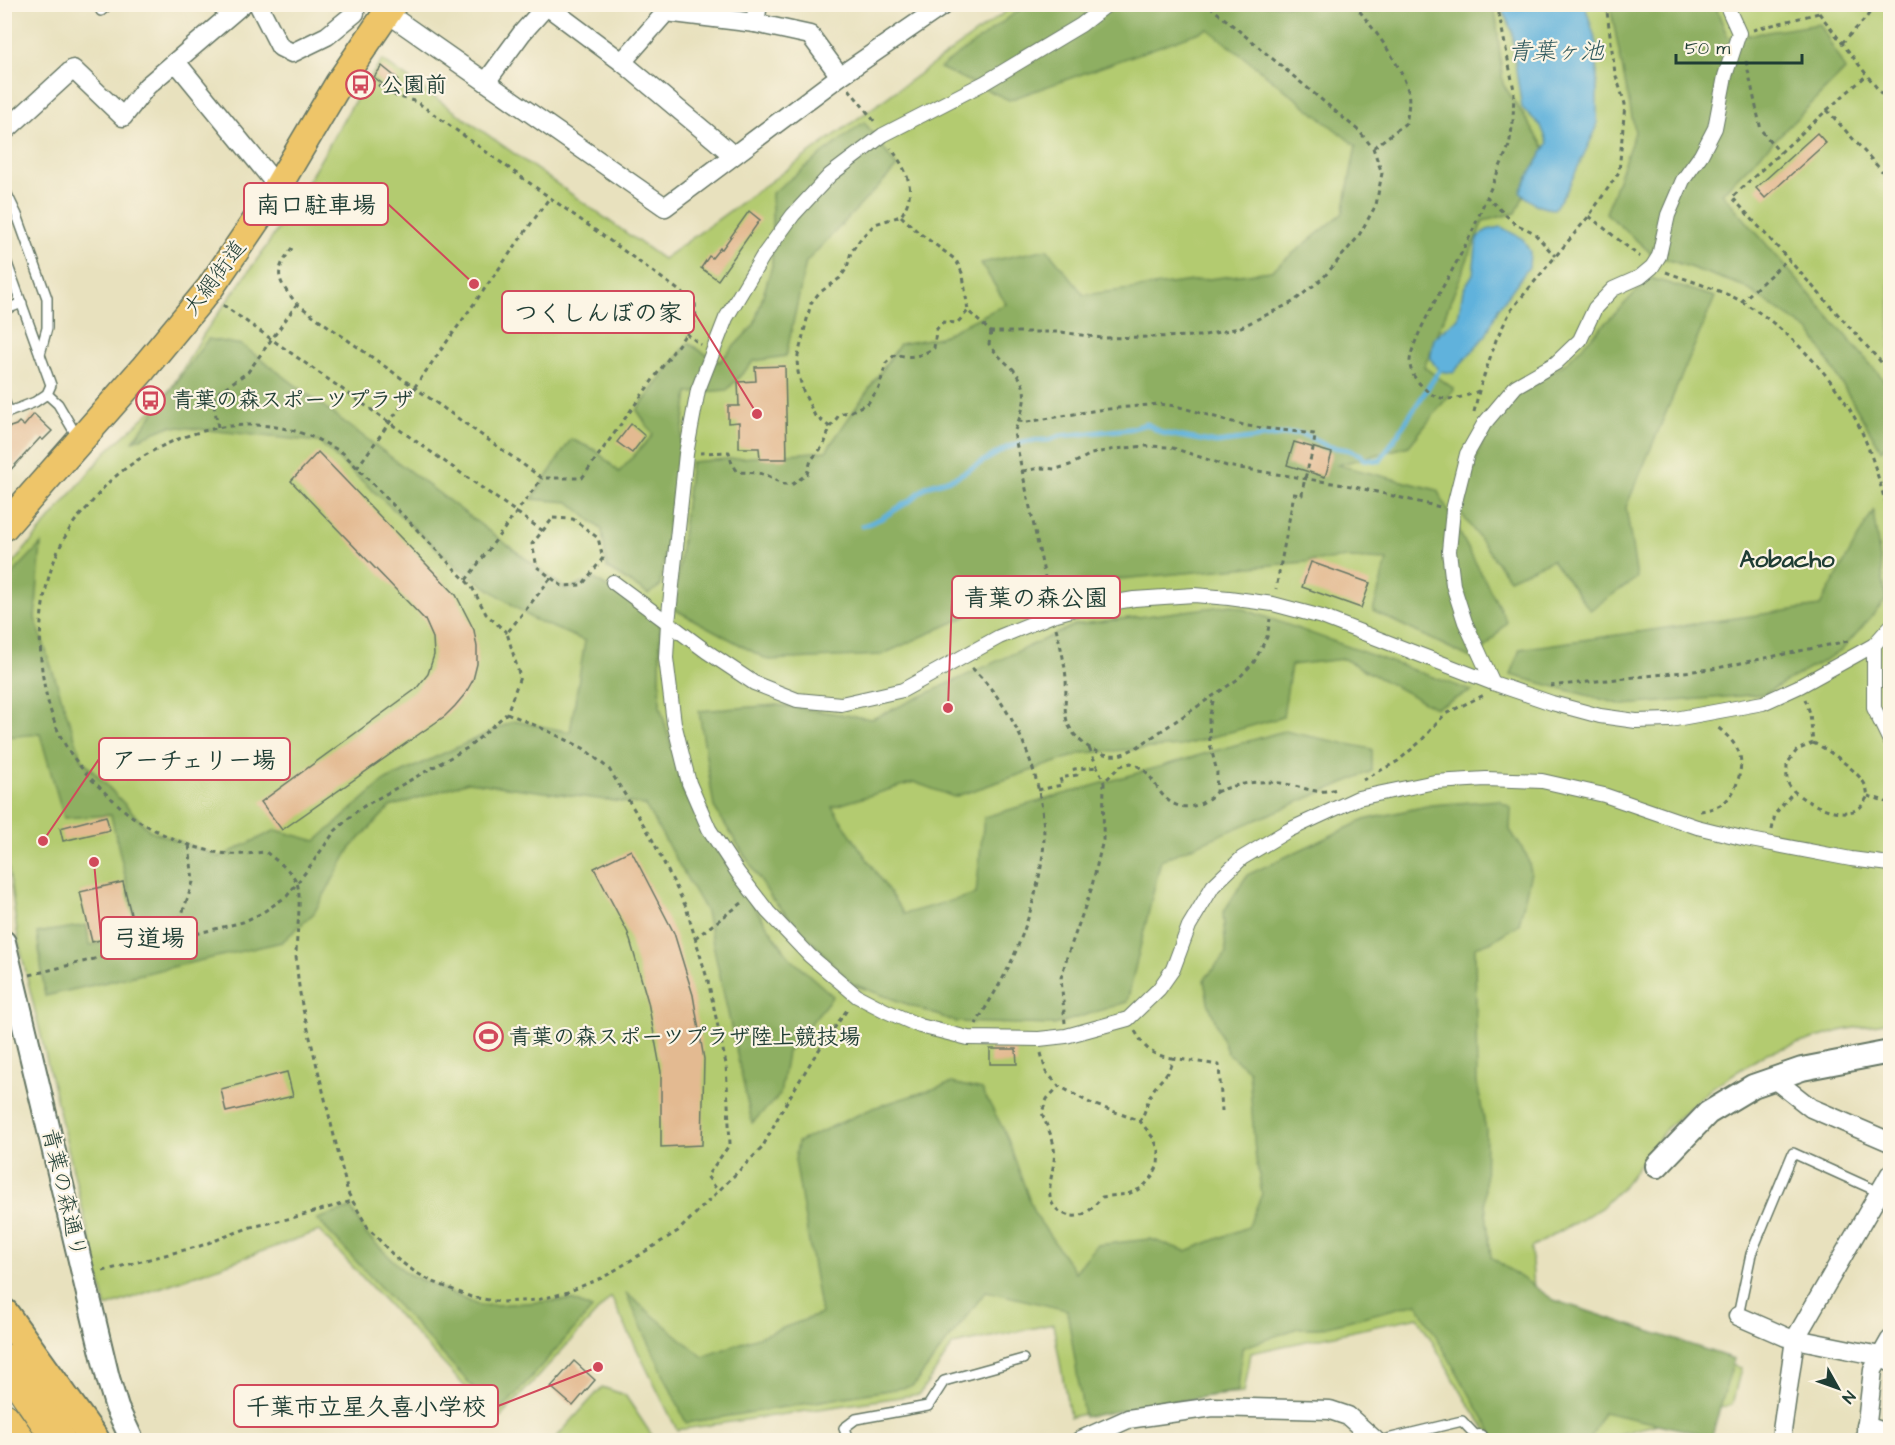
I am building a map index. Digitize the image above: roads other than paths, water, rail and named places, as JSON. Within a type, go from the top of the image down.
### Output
[{"type":"highway","points":[[4,1313],[95,1440]]},
{"type":"highway","points":[[4,1360],[59,1440]]},
{"type":"highway","points":[[4,1419],[19,1440]]},
{"type":"main road","name":"大網街道","points":[[4,527],[143,369],[210,288],[278,187],[339,83],[390,9]]},
{"type":"street","points":[[4,132],[73,69],[123,117],[147,86],[243,4]]},
{"type":"street","points":[[258,4],[280,47],[292,53],[327,36],[354,9],[370,38]]},
{"type":"street","points":[[755,23],[758,4]]},
{"type":"street","points":[[1108,4],[1081,25],[984,83],[884,135],[830,175],[793,214],[763,256],[726,318],[698,390],[686,454],[668,623],[666,658],[674,723],[689,783],[709,829],[768,912],[810,956],[857,996],[920,1026],[968,1038],[1039,1039],[1098,1029],[1128,1019],[1159,989],[1173,969],[1189,926],[1213,886],[1242,858],[1289,830],[1358,798],[1435,782],[1486,779],[1542,781],[1604,795],[1697,827],[1772,844],[1890,864]]},
{"type":"street","points":[[1493,683],[1465,622],[1453,585],[1449,551],[1453,510],[1467,454],[1484,424],[1516,386],[1556,363],[1580,340],[1595,308],[1613,289],[1640,277],[1652,267],[1659,256],[1668,216],[1683,180],[1701,155],[1715,128],[1725,76],[1740,33],[1726,4]]},
{"type":"street","points":[[486,82],[522,33],[548,5],[622,62],[733,155]]},
{"type":"street","points":[[390,9],[486,82],[665,207],[840,76],[940,6]]},
{"type":"street","points":[[622,62],[666,12],[755,23],[810,35],[840,76]]},
{"type":"street","points":[[176,62],[278,187]]},
{"type":"street","points":[[613,582],[754,683],[797,700],[842,704],[903,690],[999,637],[1053,615],[1134,599],[1194,596],[1273,604],[1322,617],[1493,683],[1552,703],[1600,716],[1636,721],[1670,720],[1763,704],[1800,686],[1882,636]]},
{"type":"street","points":[[1882,636],[1874,708],[1890,741]]},
{"type":"street","name":"青葉の森通り","points":[[4,942],[108,1378],[117,1408],[132,1440]]},
{"type":"street","points":[[1658,1166],[1708,1113],[1753,1086],[1802,1069],[1890,1052]]},
{"type":"street","points":[[1774,1079],[1811,1108],[1890,1143]]},
{"type":"street","points":[[1782,1440],[1795,1339],[1882,1199],[1890,1174]]},
{"type":"street","points":[[1738,1316],[1786,1337],[1885,1359]]},
{"type":"street","points":[[1890,1340],[1885,1359],[1873,1370],[1865,1433],[1881,1431],[1890,1437]]},
{"type":"street","points":[[1081,1440],[1128,1419],[1213,1407],[1330,1410],[1348,1416],[1374,1440]]},
{"type":"lane","points":[[4,188],[17,214],[47,298],[47,328],[40,354]]},
{"type":"lane","points":[[4,255],[9,281],[22,303],[51,385],[47,394],[35,402],[7,413],[4,400]]},
{"type":"lane","points":[[4,310],[22,303]]},
{"type":"lane","points":[[47,394],[58,404],[80,442]]},
{"type":"lane","points":[[1738,1316],[1751,1254],[1793,1153],[1882,1199]]},
{"type":"lane","points":[[848,1440],[844,1428],[856,1419],[928,1406],[944,1381],[1023,1359]]},
{"type":"lane","points":[[1383,1440],[1462,1421],[1480,1440]]},
{"type":"water","name":"青葉ヶ池","points":[[1500,5],[1585,5],[1597,45],[1597,127],[1567,190],[1554,209],[1535,204],[1520,191],[1548,143],[1541,126],[1522,108],[1512,31]]},
{"type":"water","points":[[1501,227],[1523,239],[1530,252],[1529,267],[1498,309],[1486,335],[1453,373],[1439,371],[1430,358],[1434,338],[1458,318],[1463,290],[1473,274],[1477,238],[1487,230]]},
{"type":"waterway","points":[[863,526],[880,519],[911,500],[927,486],[956,477],[1008,447],[1027,441],[1129,429],[1147,424],[1162,433],[1216,443],[1297,433],[1326,446],[1349,450],[1361,455],[1363,459],[1380,461],[1439,371]]},
{"type":"place","name":"公園前","points":[[360,85]]},
{"type":"place","name":"南口駐車場","points":[[474,284]]},
{"type":"place","name":"青葉の森スポーツプラザ","points":[[151,400]]},
{"type":"place","name":"つくしんぼの家","points":[[757,414]]},
{"type":"place","name":"青葉の森公園","points":[[948,708]]},
{"type":"place","name":"アーチェリー場","points":[[43,841]]},
{"type":"place","name":"弓道場","points":[[94,862]]},
{"type":"place","name":"青葉の森スポーツプラザ陸上競技場","points":[[488,1037]]},
{"type":"place","name":"千葉市立星久喜小学校","points":[[598,1367]]},
{"type":"district","name":"Aobacho","points":[[1787,560]]}]
